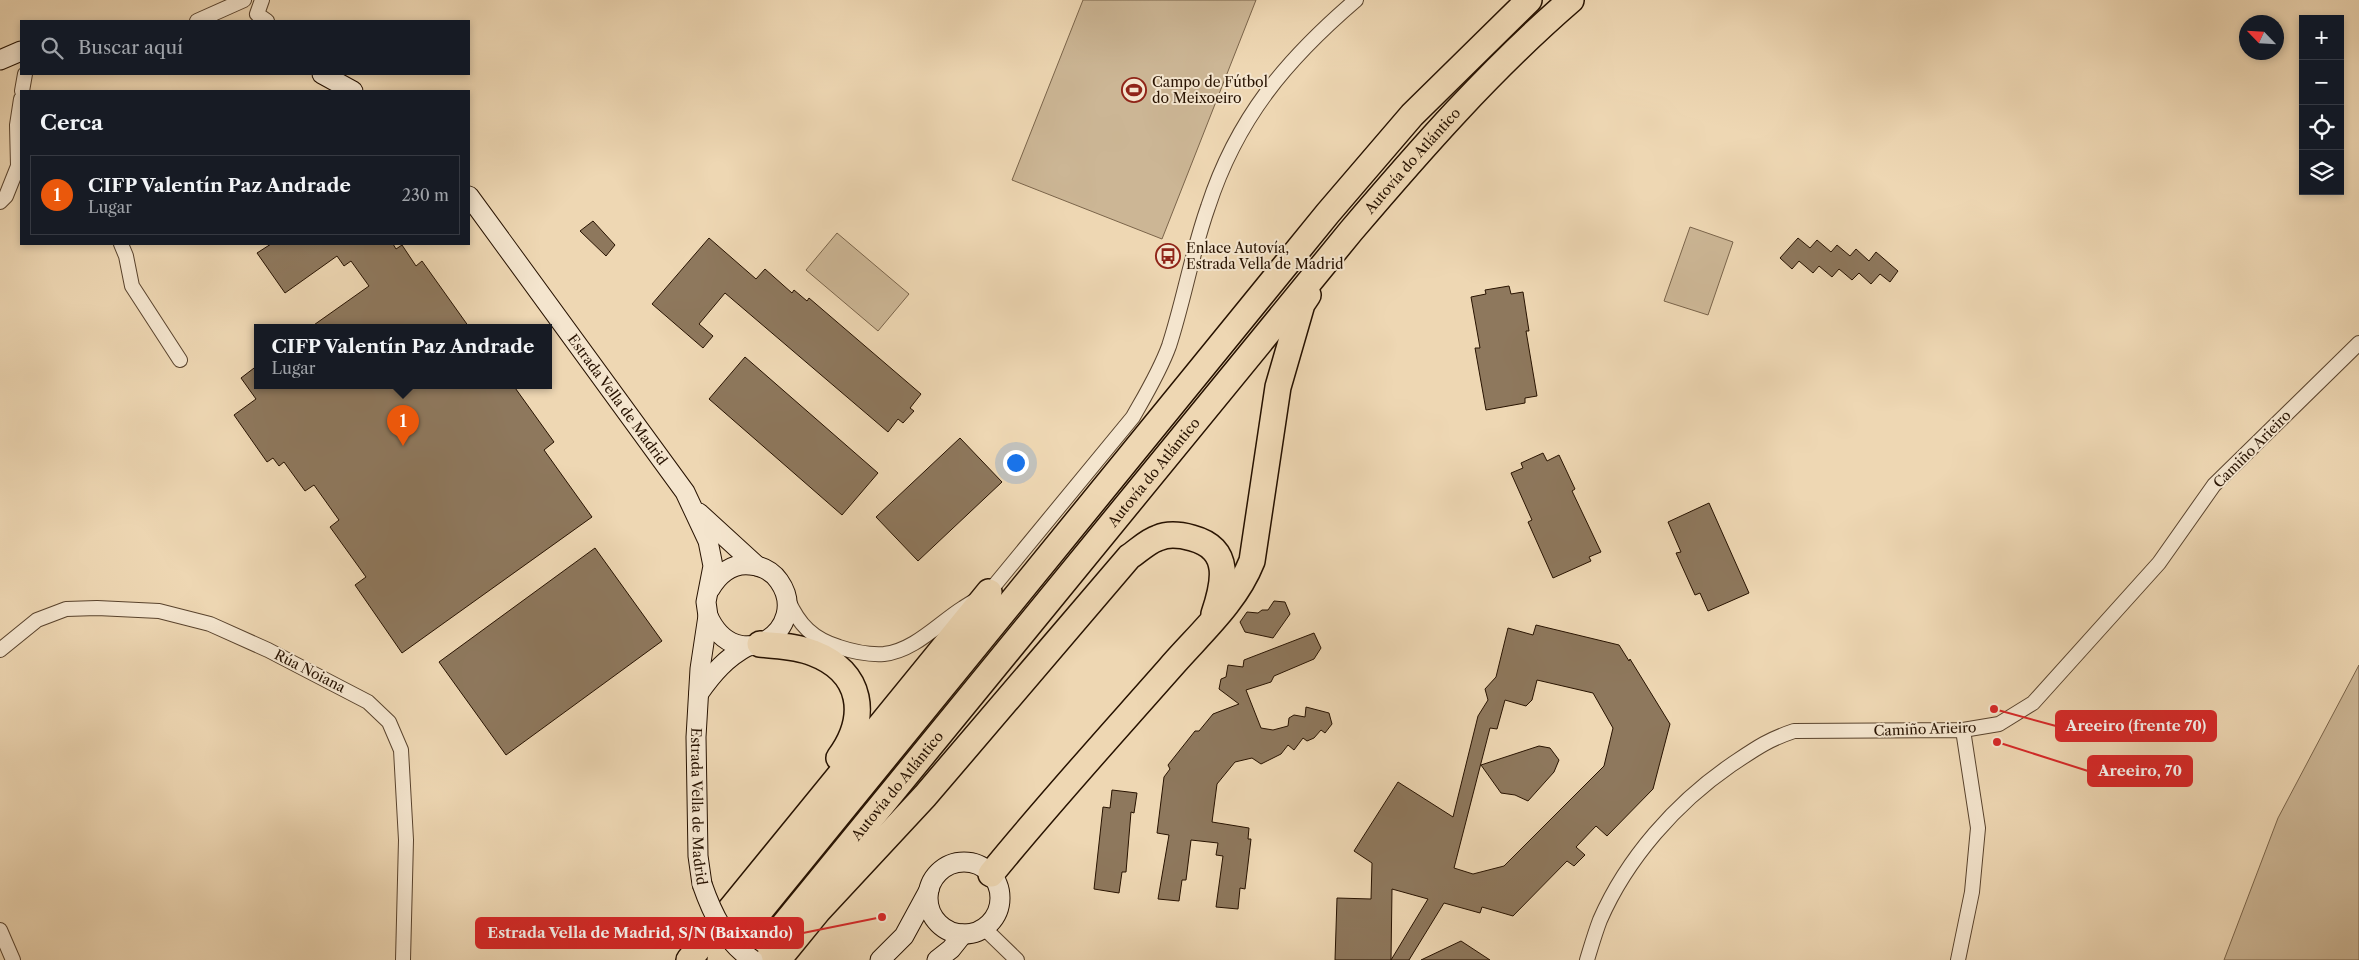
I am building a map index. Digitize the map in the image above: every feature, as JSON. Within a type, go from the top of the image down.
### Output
[{"type":"highway","name":"Autovía do Atlántico","points":[[720,960],[1328,213],[1412,115],[1529,0]]},
{"type":"highway","name":"Autovía do Atlántico","points":[[754,960],[1351,231],[1432,136],[1538,28],[1571,0]]},
{"type":"highway","points":[[991,874],[1212,621],[1245,580],[1252,561],[1278,387],[1302,304],[1351,231]]},
{"type":"highway","points":[[778,960],[818,911],[925,796],[1128,557],[1158,538],[1180,534],[1199,540],[1213,549],[1222,563],[1222,589],[1212,621]]},
{"type":"highway","points":[[689,960],[989,592]]},
{"type":"highway","points":[[754,645],[811,652],[828,659],[852,681],[858,709],[850,744],[822,783],[807,816]]},
{"type":"main road","points":[[0,60],[20,51]]},
{"type":"main road","points":[[324,75],[351,90]]},
{"type":"main road","name":"Estrada Vella de Madrid","points":[[470,197],[685,492],[708,541],[713,566],[706,602],[708,616],[696,737],[698,856],[702,884],[711,909],[724,931],[745,955],[754,960]]},
{"type":"main road","name":"Estrada Vella de Madrid","points":[[694,509],[757,566],[776,577],[786,597]]},
{"type":"main road","points":[[710,589],[720,575],[735,566],[757,566]]},
{"type":"main road","points":[[699,694],[714,672],[731,655],[754,645],[779,630],[785,620],[786,597]]},
{"type":"main road","points":[[708,616],[713,628],[722,638],[734,644],[754,645]]},
{"type":"main road","points":[[896,960],[904,936],[933,879],[941,871],[961,862],[972,863],[982,867],[991,874],[998,887],[1000,903],[992,921],[984,928],[963,934],[953,932],[936,920],[931,911],[929,890]]},
{"type":"main road","points":[[937,960],[951,949],[963,934]]},
{"type":"main road","points":[[880,960],[904,936]]},
{"type":"street","points":[[199,20],[244,0]]},
{"type":"street","points":[[258,19],[262,0]]},
{"type":"street","points":[[786,597],[804,629],[825,643],[857,653],[886,654],[919,641],[963,608],[989,592],[1132,417],[1152,386],[1168,347],[1207,208],[1225,160],[1252,114],[1282,72],[1315,36],[1356,0]]},
{"type":"street","points":[[224,20],[230,7]]},
{"type":"street","points":[[22,90],[25,75]]},
{"type":"street","points":[[0,202],[6,196],[20,168],[18,125],[20,108]]},
{"type":"street","points":[[121,245],[126,256],[132,286],[180,360]]},
{"type":"street","name":"Camiño Arieiro","points":[[1587,960],[1600,920],[1620,883],[1646,844],[1680,806],[1710,780],[1770,739],[1794,731],[1963,730],[1999,724],[2033,703],[2160,563],[2214,485],[2359,342]]},
{"type":"street","name":"Rúa Noiana","points":[[0,650],[37,620],[66,609],[97,608],[159,612],[210,624],[268,650],[368,702],[389,722],[401,750],[406,840],[403,960]]},
{"type":"street","points":[[1958,960],[1972,892],[1978,828],[1963,730]]},
{"type":"street","points":[[984,928],[1017,960]]},
{"type":"street","points":[[0,930],[13,960]]},
{"type":"shaded area","name":"Campo de Fútbol do Meixoeiro","points":[[1083,0],[1256,0],[1162,239],[1012,180]]},
{"type":"shaded area","points":[[1690,227],[1733,242],[1708,315],[1664,301]]},
{"type":"shaded area","points":[[837,233],[909,294],[878,331],[806,270]]},
{"type":"shaded area","points":[[2359,665],[2359,960],[2224,960],[2278,818]]},
{"type":"building","points":[[593,221],[615,245],[606,256],[580,231]]},
{"type":"building","points":[[709,238],[756,279],[765,269],[792,293],[794,290],[807,301],[809,298],[921,394],[910,408],[914,411],[903,423],[898,419],[888,432],[725,293],[699,324],[713,336],[703,348],[652,304]]},
{"type":"building","points":[[1798,238],[1810,248],[1817,240],[1831,252],[1837,245],[1850,256],[1856,249],[1869,261],[1876,252],[1898,271],[1890,282],[1880,274],[1871,284],[1859,273],[1852,280],[1839,269],[1832,277],[1819,266],[1813,273],[1799,261],[1792,269],[1780,258]]},
{"type":"building","points":[[269,245],[394,245],[396,249],[402,245],[416,266],[422,261],[467,324],[315,324],[369,286],[351,261],[344,266],[337,256],[285,293],[257,253]]},
{"type":"building","points":[[1509,286],[1511,294],[1523,292],[1529,331],[1526,331],[1537,396],[1525,398],[1525,403],[1486,410],[1475,348],[1480,348],[1471,297],[1486,294],[1485,290]]},
{"type":"building","points":[[745,357],[878,473],[842,515],[709,399]]},
{"type":"building","points":[[254,368],[254,389],[516,389],[554,442],[544,450],[592,517],[402,653],[355,585],[366,577],[330,527],[339,520],[314,485],[305,491],[284,462],[279,466],[273,458],[267,462],[234,415],[256,399],[241,378]]},
{"type":"building","points":[[960,438],[1002,482],[918,561],[876,517]]},
{"type":"building","points":[[1543,453],[1547,461],[1559,455],[1575,489],[1572,491],[1601,552],[1589,557],[1591,561],[1553,578],[1528,522],[1532,520],[1511,473],[1523,468],[1521,463]]},
{"type":"building","points":[[1709,503],[1749,593],[1708,611],[1700,593],[1695,595],[1676,553],[1681,552],[1668,522]]},
{"type":"building","points":[[595,548],[662,641],[506,755],[439,662]]},
{"type":"building","points":[[1274,601],[1285,602],[1290,614],[1273,638],[1245,632],[1240,622],[1247,612],[1258,613],[1262,610],[1268,610]]},
{"type":"building","points":[[1536,625],[1619,645],[1629,661],[1630,659],[1670,724],[1653,789],[1607,836],[1596,826],[1576,847],[1585,855],[1574,866],[1567,861],[1513,916],[1482,907],[1480,913],[1444,903],[1409,960],[1391,960],[1335,960],[1337,898],[1371,899],[1372,863],[1354,851],[1398,782],[1453,817],[1478,716],[1488,700],[1485,689],[1496,677],[1508,628],[1533,635]],"holes":[[[1537,680],[1593,693],[1613,728],[1604,766],[1504,866],[1473,874],[1454,868],[1490,728],[1497,729],[1505,700],[1526,706],[1532,700]],[[1392,889],[1428,899],[1391,960]]]},
{"type":"building","points":[[1314,633],[1321,648],[1314,659],[1274,676],[1271,682],[1246,690],[1261,728],[1273,730],[1288,726],[1289,718],[1294,715],[1305,717],[1306,707],[1329,713],[1332,724],[1325,733],[1321,730],[1314,738],[1307,741],[1303,738],[1294,750],[1288,745],[1281,754],[1261,764],[1252,758],[1235,762],[1217,784],[1212,822],[1249,828],[1248,839],[1251,839],[1245,889],[1240,888],[1238,909],[1216,907],[1223,856],[1216,855],[1218,843],[1191,840],[1186,880],[1182,880],[1179,901],[1158,899],[1169,835],[1157,833],[1164,777],[1170,769],[1168,765],[1195,731],[1199,731],[1213,714],[1239,704],[1219,689],[1221,679],[1226,677],[1228,665],[1243,667],[1244,660]]},
{"type":"building","points":[[1539,746],[1550,748],[1559,760],[1554,772],[1528,801],[1515,795],[1501,793],[1481,765]]},
{"type":"building","points":[[1112,790],[1137,793],[1134,813],[1131,812],[1126,872],[1122,872],[1119,893],[1094,889],[1103,807],[1110,808]]},
{"type":"building","points":[[1461,941],[1490,960],[1421,960]]},
{"type":"place","name":"Campo de Fútbol do Meixoeiro","points":[[1134,90]]},
{"type":"place","name":"Enlace Autovía, Estrada Vella de Madrid","points":[[1168,256]]},
{"type":"place","name":"CIFP Valentín Paz Andrade","points":[[403,446]]},
{"type":"place","name":"Areeiro (frente 70)","points":[[1994,709]]},
{"type":"place","name":"Areeiro, 70","points":[[1997,742]]},
{"type":"place","name":"Estrada Vella de Madrid, S/N (Baixando)","points":[[882,917]]}]
